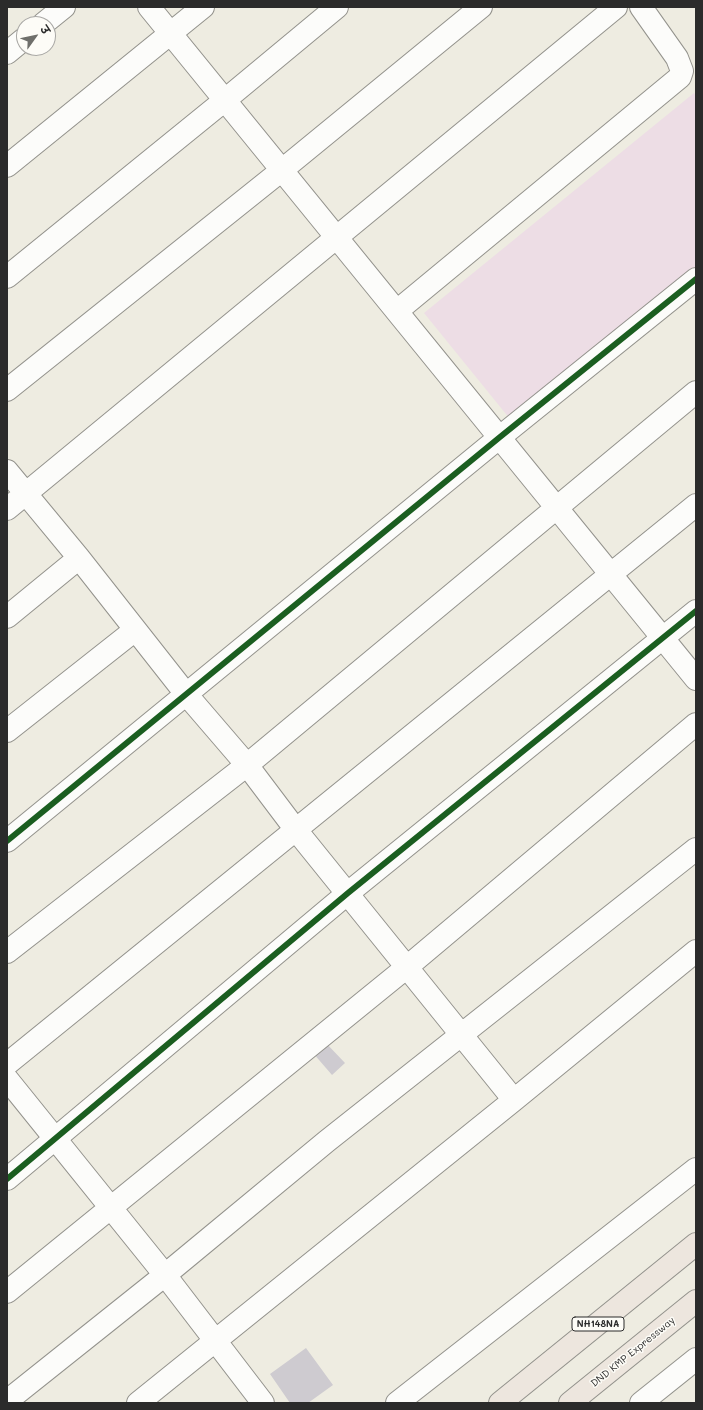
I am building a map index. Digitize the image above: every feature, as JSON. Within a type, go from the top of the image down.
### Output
[{"type":"highway","name":"NH148NA","points":[[500,1403],[696,1244]]},
{"type":"highway","name":"DND KMP Expressway","points":[[570,1403],[696,1301]]},
{"type":"street","points":[[53,16],[64,7]]},
{"type":"street","points":[[149,7],[500,436],[696,679]]},
{"type":"street","points":[[7,166],[203,7]]},
{"type":"street","points":[[7,277],[225,100],[336,7]]},
{"type":"street","points":[[7,390],[282,170],[481,7]]},
{"type":"street","points":[[7,509],[616,7]]},
{"type":"street","points":[[397,310],[680,78],[682,72],[677,58],[641,7]]},
{"type":"street","points":[[7,53],[16,46]]},
{"type":"street","points":[[7,841],[500,436],[696,279]]},
{"type":"street","points":[[7,952],[247,765],[696,392]]},
{"type":"street","points":[[7,471],[79,558],[186,694],[247,765],[296,830],[462,1033],[514,1100]]},
{"type":"street","points":[[7,1064],[696,505]]},
{"type":"street","points":[[7,617],[79,558]]},
{"type":"street","points":[[7,1179],[348,893],[696,611]]},
{"type":"street","points":[[7,731],[135,630]]},
{"type":"street","points":[[7,1292],[407,967],[696,724]]},
{"type":"street","points":[[7,1401],[165,1275],[321,1146],[462,1033],[696,849]]},
{"type":"street","points":[[138,1403],[514,1100],[696,951]]},
{"type":"street","points":[[7,1079],[165,1275],[263,1403]]},
{"type":"street","points":[[397,1403],[696,1169]]},
{"type":"street","points":[[641,1403],[696,1359]]},
{"type":"shaded area","points":[[694,93],[696,96],[696,267],[510,419],[424,313]]},
{"type":"building","points":[[325,1042],[345,1063],[332,1075],[313,1053]]},
{"type":"building","points":[[306,1348],[333,1385],[308,1403],[290,1403],[270,1374]]},
{"type":"cycle path","points":[[7,841],[500,437],[696,279]]},
{"type":"cycle path","points":[[7,1179],[348,893],[696,611]]}]
